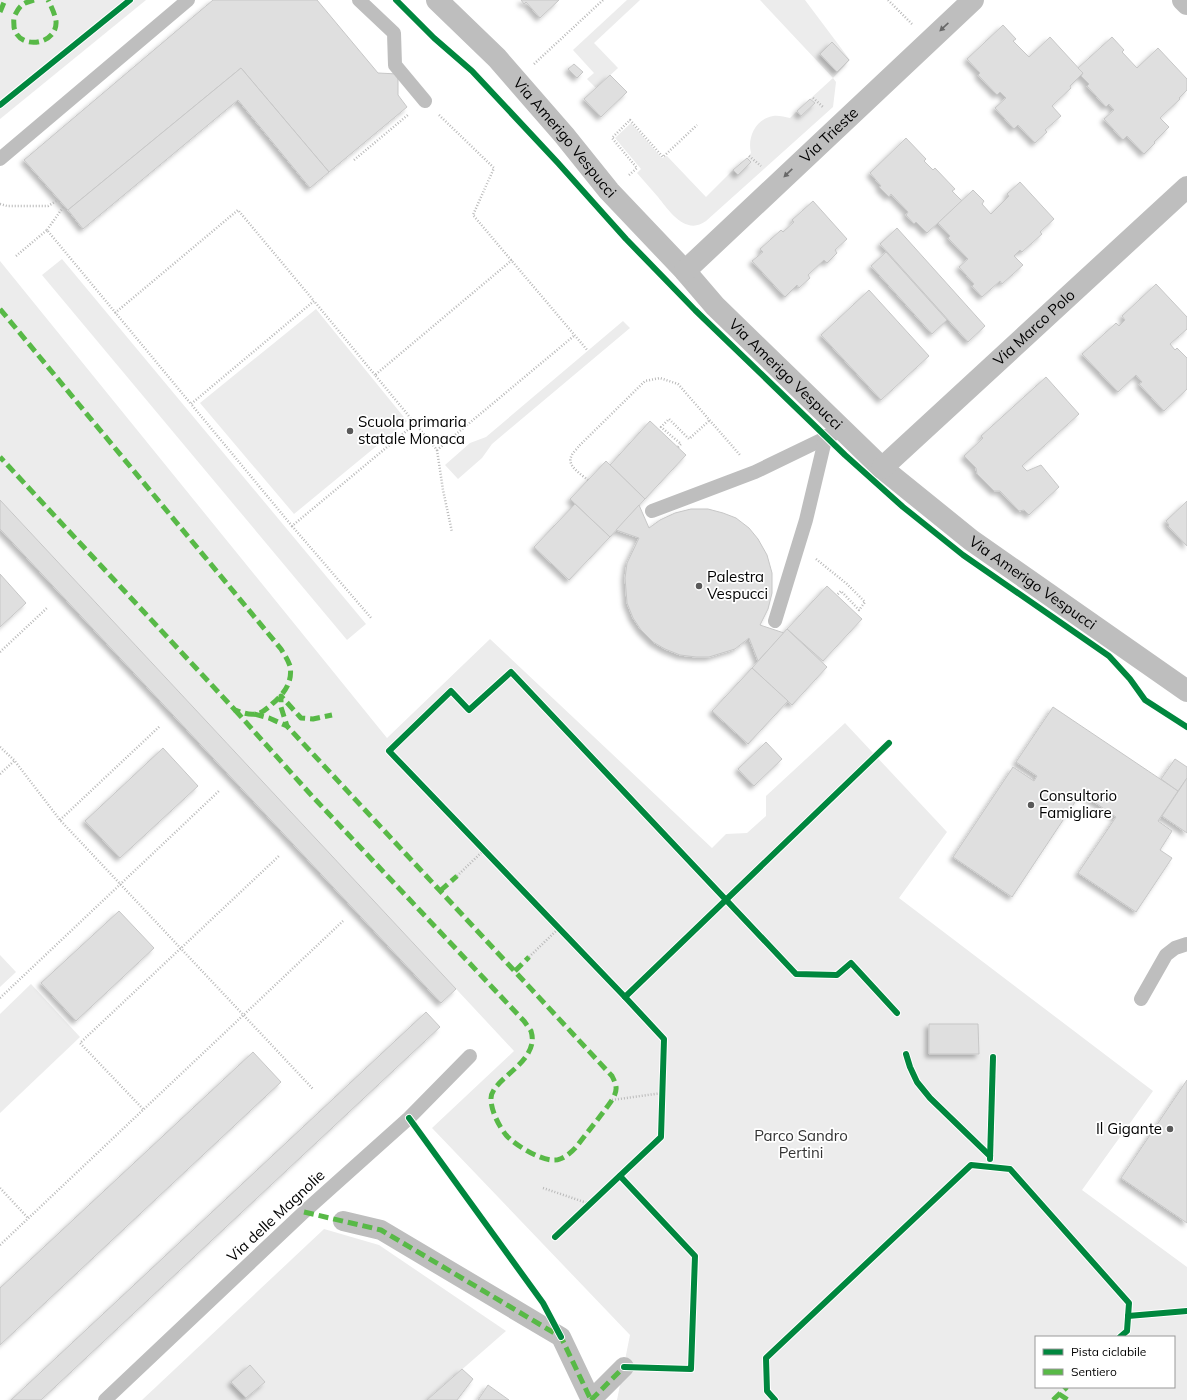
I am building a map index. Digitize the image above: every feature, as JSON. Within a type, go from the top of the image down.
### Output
[{"type":"street","name":"Via Amerigo Vespucci","points":[[437,0],[497,58],[609,191],[834,433],[882,468],[971,540],[1187,691]]},
{"type":"street","name":"Via Trieste","points":[[685,271],[973,0]]},
{"type":"street","points":[[1183,0],[1187,4]]},
{"type":"street","name":"Via Marco Polo","points":[[882,468],[1187,187]]},
{"type":"street","points":[[343,1221],[381,1230],[561,1337],[591,1400],[624,1367]]},
{"type":"lane","points":[[0,159],[188,0]]},
{"type":"lane","points":[[359,0],[394,33],[396,65],[425,101]]},
{"type":"lane","points":[[652,511],[755,472],[834,433]]},
{"type":"lane","points":[[775,621],[834,433]]},
{"type":"lane","points":[[1141,999],[1166,956],[1175,948],[1187,944]]},
{"type":"lane","name":"Via delle Magnolie","points":[[104,1400],[304,1212],[408,1118],[470,1056]]},
{"type":"path","points":[[516,81],[603,0]]},
{"type":"path","points":[[888,0],[929,41]]},
{"type":"path","points":[[354,160],[425,101],[494,168],[473,215],[588,351]]},
{"type":"path","points":[[609,191],[637,168],[612,138],[630,120],[663,157],[697,125]]},
{"type":"path","points":[[0,204],[7,206],[48,206],[58,200]]},
{"type":"path","points":[[16,256],[47,230],[64,206]]},
{"type":"path","points":[[115,313],[238,210],[438,450],[443,490],[452,532]]},
{"type":"path","points":[[47,230],[292,526],[372,619]]},
{"type":"path","points":[[375,374],[512,260]]},
{"type":"path","points":[[191,404],[314,301]]},
{"type":"path","points":[[438,450],[575,335]]},
{"type":"path","points":[[588,480],[573,467],[571,457],[645,380],[660,378],[678,384],[755,472]]},
{"type":"path","points":[[678,447],[681,444],[661,427],[669,419],[689,439],[710,420]]},
{"type":"path","points":[[292,526],[416,423]]},
{"type":"path","points":[[798,544],[847,584],[864,602],[859,610],[840,591],[837,595]]},
{"type":"path","points":[[0,652],[48,607]]},
{"type":"path","points":[[60,820],[160,726]]},
{"type":"path","points":[[0,747],[14,760],[60,820],[313,1089]]},
{"type":"path","points":[[0,774],[14,760]]},
{"type":"path","points":[[0,998],[220,790]]},
{"type":"path","points":[[457,876],[484,850]]},
{"type":"path","points":[[143,1109],[80,1043],[280,854]]},
{"type":"path","points":[[0,1245],[343,921]]},
{"type":"path","points":[[529,957],[559,928]]},
{"type":"path","points":[[612,1100],[662,1093]]},
{"type":"path","points":[[0,1188],[28,1218]]},
{"type":"path","points":[[543,1188],[590,1204]]},
{"type":"green space","points":[[0,0],[146,0],[0,119]]},
{"type":"green space","points":[[627,0],[640,0],[594,43],[618,68],[596,88],[587,79],[594,73],[573,50]]},
{"type":"green space","points":[[760,0],[805,0],[850,60],[833,78]]},
{"type":"green space","points":[[833,78],[836,82],[833,107],[706,221],[699,225],[692,226],[685,224],[667,209],[637,173],[641,169],[615,138],[631,123],[662,158],[667,156],[706,197],[733,170],[738,175],[751,162],[747,158],[751,153],[750,141],[754,130],[762,121],[773,116],[790,118],[797,111],[801,116],[815,103],[810,99]]},
{"type":"green space","points":[[62,259],[366,624],[347,640],[42,275]]},
{"type":"green space","name":"Parco Sandro Pertini","points":[[0,261],[387,738],[490,639],[712,848],[726,834],[747,833],[766,816],[766,796],[845,723],[947,832],[899,898],[1153,1091],[1082,1190],[1187,1267],[1187,1400],[617,1400],[630,1335],[432,1128],[514,1051],[0,500]]},
{"type":"green space","points":[[316,309],[407,421],[294,514],[200,403]]},
{"type":"green space","points":[[623,321],[630,328],[492,444],[482,458],[458,479],[445,465],[470,443],[486,437]]},
{"type":"green space","points":[[0,955],[16,972],[0,987]]},
{"type":"green space","points":[[31,984],[80,1037],[0,1113],[0,1014]]},
{"type":"green space","points":[[324,1229],[379,1245],[506,1331],[427,1400],[142,1400]]},
{"type":"building","points":[[213,0],[317,0],[378,73],[398,74],[398,95],[407,107],[329,172],[241,68],[68,210],[24,160]]},
{"type":"building","points":[[521,0],[559,0],[540,18],[526,2],[524,4]]},
{"type":"building","points":[[1003,25],[1016,39],[1013,41],[1029,57],[1050,37],[1083,73],[1070,86],[1071,88],[1052,106],[1061,116],[1045,130],[1047,132],[1035,143],[1018,125],[1014,129],[995,108],[1006,98],[1000,92],[997,95],[978,75],[980,73],[967,59]]},
{"type":"building","points":[[1112,37],[1124,50],[1122,52],[1137,68],[1158,48],[1187,79],[1187,90],[1179,98],[1180,99],[1160,118],[1169,127],[1144,154],[1127,136],[1123,140],[1104,119],[1114,110],[1109,104],[1106,107],[1087,86],[1089,84],[1081,76],[1083,73],[1078,68]]},
{"type":"building","points":[[832,42],[849,60],[837,72],[820,54]]},
{"type":"building","points":[[574,64],[583,72],[577,78],[568,69]]},
{"type":"building","points":[[241,68],[329,172],[310,188],[238,100],[83,229],[68,210]]},
{"type":"building","points":[[610,75],[627,92],[601,117],[584,99]]},
{"type":"building","points":[[810,99],[815,103],[801,116],[797,111]]},
{"type":"building","points":[[906,138],[926,159],[924,161],[933,170],[935,168],[955,189],[952,191],[962,201],[927,233],[916,222],[914,224],[906,215],[908,212],[891,194],[889,197],[879,187],[881,186],[870,173]]},
{"type":"building","points":[[747,158],[751,162],[738,175],[733,170]]},
{"type":"building","points":[[1020,182],[1054,219],[1040,232],[1042,234],[1022,252],[1020,250],[1014,256],[1023,265],[1002,284],[1000,281],[982,297],[972,286],[974,284],[959,267],[968,259],[948,238],[950,236],[938,223],[973,190],[984,201],[982,204],[991,214],[1009,196],[1007,194]]},
{"type":"building","points":[[813,201],[847,239],[835,250],[837,253],[827,263],[824,260],[808,275],[810,278],[799,288],[797,285],[785,297],[752,261],[763,252],[760,249],[781,230],[783,232],[794,222],[792,220]]},
{"type":"building","points":[[897,228],[985,326],[968,342],[880,244]]},
{"type":"building","points":[[886,252],[947,320],[932,334],[871,266]]},
{"type":"building","points":[[1156,284],[1187,317],[1187,329],[1170,344],[1175,350],[1177,348],[1187,358],[1187,389],[1164,411],[1139,384],[1142,382],[1136,375],[1118,392],[1082,354],[1116,323],[1119,326],[1125,320],[1122,316]]},
{"type":"building","points":[[869,290],[929,356],[881,400],[821,335]]},
{"type":"building","points":[[1046,377],[1079,414],[1022,466],[1027,471],[1041,465],[1059,487],[1029,515],[1024,510],[1019,511],[1000,491],[994,491],[977,474],[976,468],[964,456],[983,438],[981,436]]},
{"type":"building","points":[[650,421],[686,455],[645,499],[610,465]]},
{"type":"building","points":[[606,461],[645,499],[610,537],[570,499]]},
{"type":"building","points":[[0,500],[456,989],[441,1003],[0,529]]},
{"type":"building","points":[[1187,501],[1187,546],[1168,526],[1169,525],[1166,521]]},
{"type":"building","points":[[575,504],[610,537],[569,580],[534,547]]},
{"type":"building","name":"Palestra Vespucci","points":[[639,505],[649,528],[660,520],[675,513],[691,509],[708,509],[736,518],[749,528],[758,539],[767,555],[772,573],[772,593],[768,609],[760,625],[784,633],[758,661],[749,638],[735,649],[709,657],[696,657],[680,655],[665,649],[653,642],[641,630],[633,618],[627,603],[625,578],[627,563],[639,538],[616,530]]},
{"type":"building","points":[[0,574],[26,603],[0,627]]},
{"type":"building","points":[[827,586],[862,619],[823,661],[787,629]]},
{"type":"building","points":[[787,629],[827,667],[792,705],[752,668]]},
{"type":"building","points":[[752,668],[788,701],[748,744],[712,711]]},
{"type":"building","name":"Consultorio Famigliare","points":[[1053,707],[1178,791],[1158,821],[1172,831],[1160,850],[1172,858],[1136,912],[1078,873],[1116,817],[1081,793],[1012,897],[953,857],[1013,767],[1034,781],[1037,776],[1016,762]]},
{"type":"building","points":[[766,742],[782,759],[754,786],[738,769]]},
{"type":"building","points":[[163,748],[198,786],[120,858],[85,821]]},
{"type":"building","points":[[1175,759],[1187,767],[1187,778],[1178,791],[1161,779]]},
{"type":"building","points":[[1187,778],[1187,833],[1162,816]]},
{"type":"building","points":[[119,911],[154,948],[76,1021],[41,983]]},
{"type":"building","points":[[426,1012],[440,1027],[41,1400],[11,1400]]},
{"type":"building","points":[[929,1024],[978,1024],[979,1054],[929,1054]]},
{"type":"building","points":[[253,1052],[281,1082],[0,1345],[0,1288]]},
{"type":"building","name":"Il Gigante","points":[[1187,1080],[1187,1223],[1121,1178]]},
{"type":"building","points":[[250,1365],[265,1382],[246,1398],[231,1382]]},
{"type":"building","points":[[462,1369],[473,1379],[457,1400],[427,1400]]},
{"type":"building","points":[[488,1385],[509,1400],[478,1400]]},
{"type":"marked path","points":[[0,12],[5,0]]},
{"type":"marked path","points":[[34,0],[24,3],[20,7],[14,19],[14,27],[17,35],[23,40],[30,42],[45,40],[55,29],[56,21],[48,0]]},
{"type":"marked path","points":[[0,309],[281,649],[290,666],[291,672],[289,682],[284,692],[268,708],[260,713],[250,714],[235,710],[0,457]]},
{"type":"marked path","points":[[254,714],[269,718],[287,726],[281,707],[281,696],[301,718],[313,719],[332,715]]},
{"type":"marked path","points":[[235,710],[312,796],[524,1021],[531,1031],[532,1042],[529,1052],[522,1061],[498,1084],[493,1092],[491,1104],[498,1123],[506,1135],[523,1149],[539,1157],[554,1160],[560,1159],[567,1155],[577,1146],[612,1100],[616,1088],[612,1076],[287,726]]},
{"type":"marked path","points":[[440,891],[457,876]]},
{"type":"marked path","points":[[515,971],[529,957]]},
{"type":"marked path","points":[[304,1212],[381,1230],[561,1337],[591,1400]]},
{"type":"marked path","points":[[591,1400],[624,1367],[627,1367]]},
{"type":"marked path","points":[[1053,1400],[1066,1388]]},
{"type":"marked path","points":[[1059,1394],[1068,1400]]},
{"type":"cycle path","points":[[0,105],[130,0]]},
{"type":"cycle path","points":[[396,0],[434,38],[472,71],[558,163],[626,239],[695,310],[845,455],[903,507],[963,555],[1109,656],[1130,679],[1145,700],[1187,727]]},
{"type":"cycle path","points":[[625,997],[389,751],[451,691],[469,710],[511,672],[796,974],[837,975],[851,963],[897,1013]]},
{"type":"cycle path","points":[[555,1237],[661,1137],[664,1039],[625,997],[889,743]]},
{"type":"cycle path","points":[[906,1054],[917,1082],[930,1098],[990,1156]]},
{"type":"cycle path","points":[[990,1159],[993,1057]]},
{"type":"cycle path","points":[[409,1118],[543,1303],[561,1337]]},
{"type":"cycle path","points":[[775,1400],[767,1391],[766,1358],[971,1165],[1010,1169],[1129,1303],[1127,1331],[1121,1336]]},
{"type":"cycle path","points":[[620,1176],[695,1256],[691,1369],[624,1367]]},
{"type":"cycle path","points":[[1128,1316],[1187,1311]]},
{"type":"place","name":"Scuola primaria statale Monaca","points":[[350,431]]},
{"type":"place","name":"Palestra Vespucci","points":[[699,586]]},
{"type":"place","name":"Consultorio Famigliare","points":[[1031,805]]},
{"type":"place","name":"Il Gigante","points":[[1170,1129]]}]
